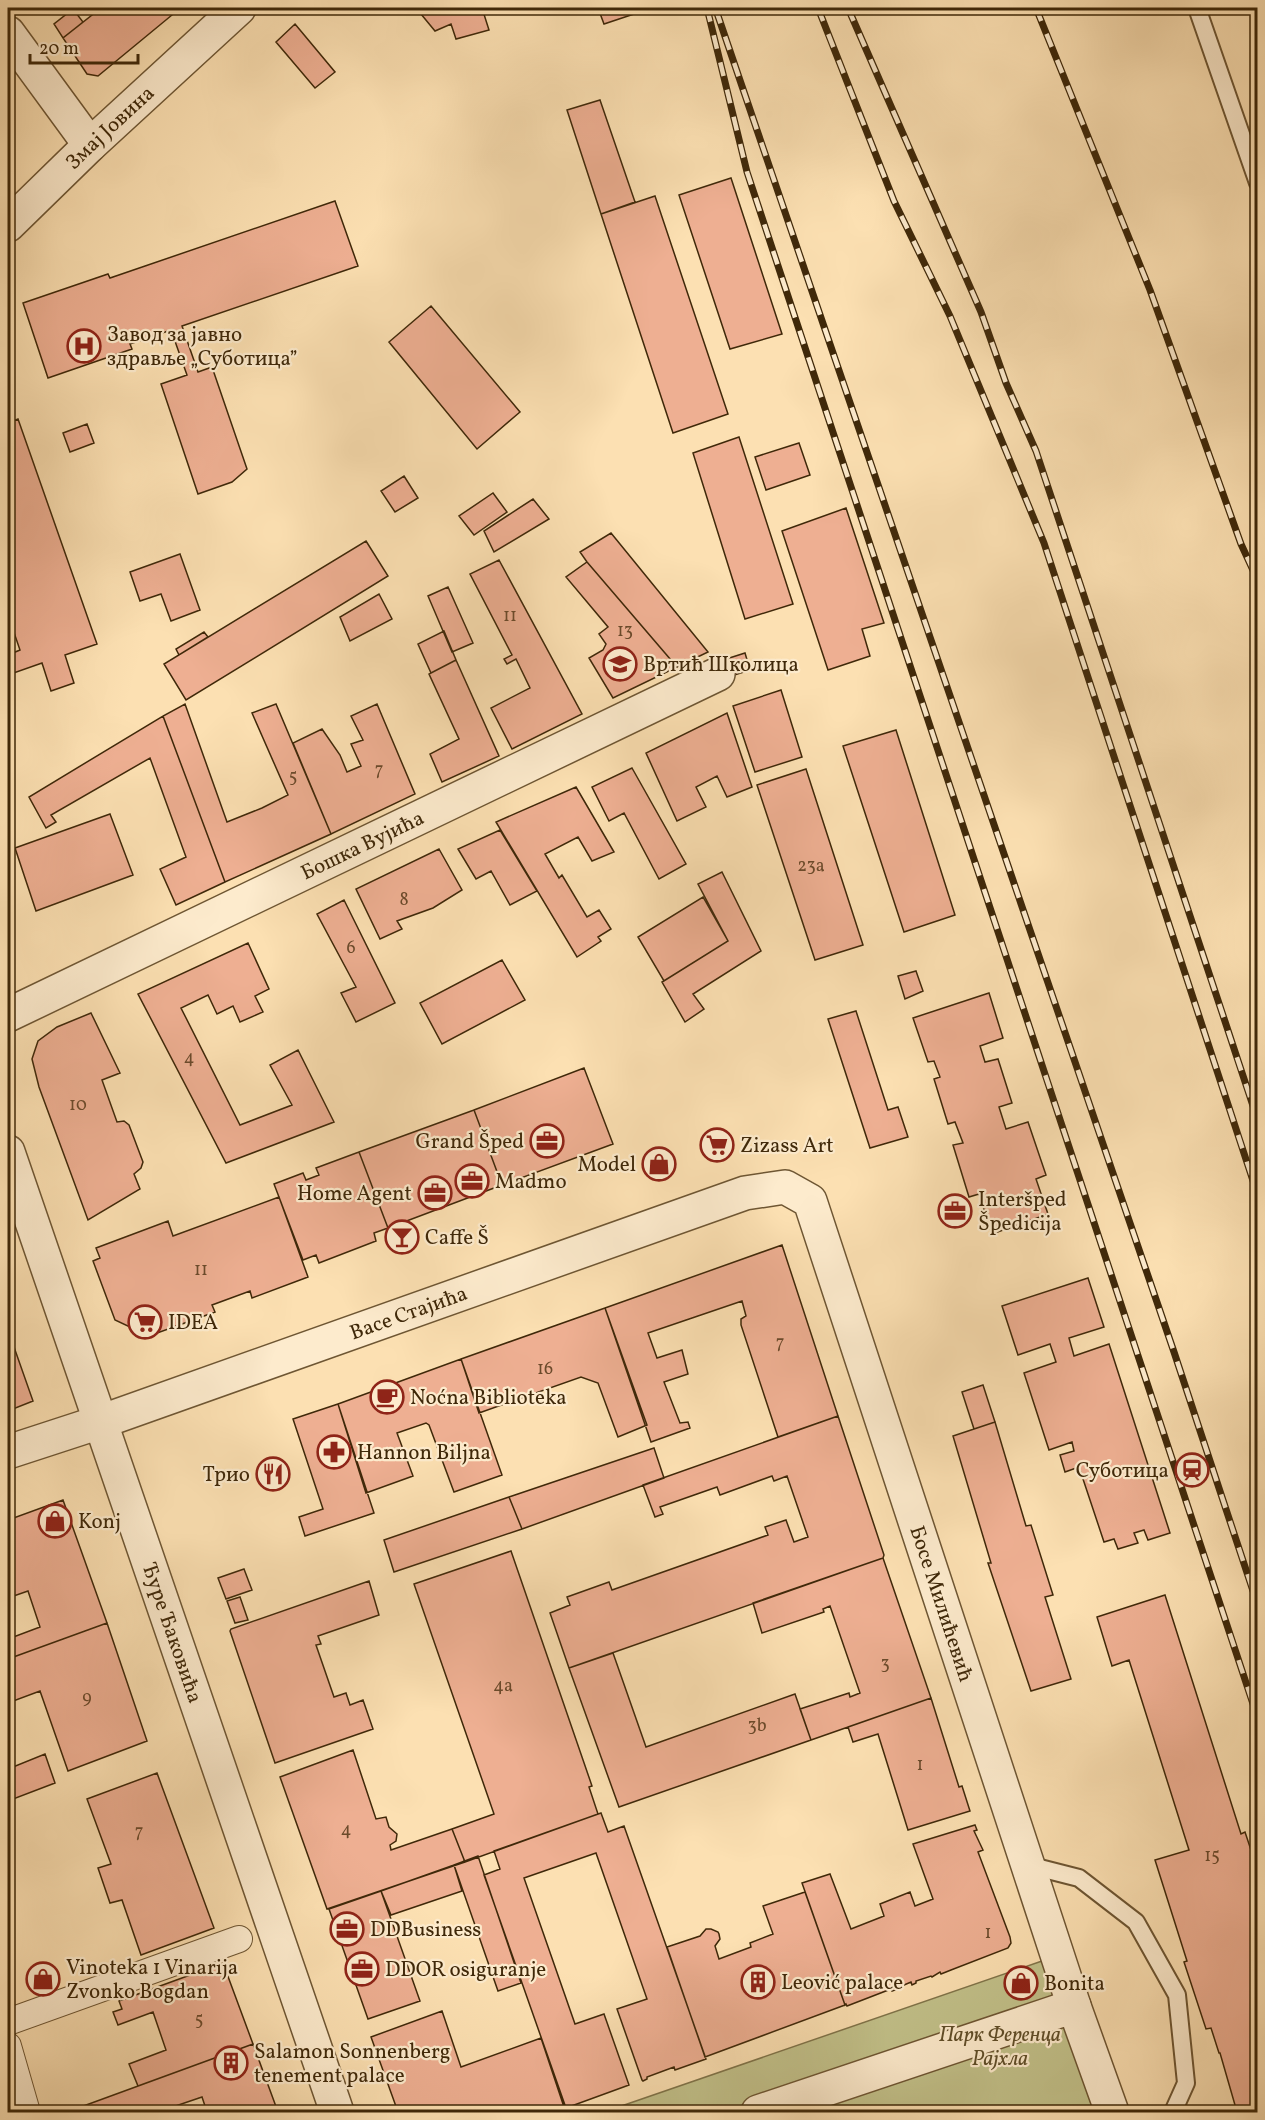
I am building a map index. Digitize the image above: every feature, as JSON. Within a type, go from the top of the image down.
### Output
[{"type":"street","name":"Змај Јовина","points":[[8,225],[90,145],[239,8]]},
{"type":"street","points":[[8,33],[90,145]]},
{"type":"street","name":"Бошка Вујића","points":[[8,1015],[718,674]]},
{"type":"street","name":"Ђуре Ђаковића","points":[[8,1152],[338,2112]]},
{"type":"street","name":"Васе Стајића","points":[[8,1452],[100,1422],[745,1193],[784,1187],[810,1201]]},
{"type":"street","name":"Босе Милићевић","points":[[810,1201],[1074,2006]]},
{"type":"street","points":[[8,2022],[239,1939]]},
{"type":"street","points":[[758,2112],[1074,2006],[1112,2112]]},
{"type":"street","points":[[8,2046],[27,2112]]},
{"type":"lane","points":[[1197,8],[1257,183]]},
{"type":"lane","points":[[1028,1865],[1079,1878],[1136,1922],[1177,1995],[1186,2083],[1173,2112]]},
{"type":"green space","name":"Парк Ференца Рајхла","points":[[1042,1961],[1094,2112],[604,2112]]},
{"type":"building","points":[[101,8],[166,8],[172,15],[98,76],[87,74],[63,38]]},
{"type":"building","points":[[416,8],[482,8],[489,30],[456,39],[451,24],[435,31]]},
{"type":"building","points":[[598,8],[652,8],[604,24]]},
{"type":"building","points":[[73,9],[83,22],[63,38],[54,24]]},
{"type":"building","points":[[295,24],[335,72],[315,88],[276,42]]},
{"type":"building","points":[[600,100],[635,202],[601,214],[567,110]]},
{"type":"building","points":[[731,178],[782,334],[730,349],[679,195]]},
{"type":"building","points":[[655,196],[728,414],[673,433],[601,214]]},
{"type":"building","name":"Завод за јавно здравље „Суботица”","points":[[335,201],[358,266],[182,326],[198,372],[212,367],[247,469],[232,482],[198,494],[161,384],[187,375],[171,330],[130,344],[132,349],[48,378],[23,303],[108,274],[110,278]]},
{"type":"building","points":[[431,306],[520,412],[477,449],[389,342]]},
{"type":"building","points":[[18,419],[97,644],[65,655],[74,683],[51,691],[42,663],[8,675],[8,655],[20,650],[8,615],[8,423]]},
{"type":"building","points":[[87,424],[94,443],[70,452],[63,433]]},
{"type":"building","points":[[739,437],[793,604],[745,619],[693,453]]},
{"type":"building","points":[[799,443],[810,475],[766,490],[755,457]]},
{"type":"building","points":[[404,476],[418,498],[395,512],[381,491]]},
{"type":"building","points":[[493,493],[507,512],[474,535],[459,516]]},
{"type":"building","points":[[533,499],[549,519],[494,552],[484,531]]},
{"type":"building","points":[[846,508],[884,623],[862,629],[870,656],[828,670],[782,531]]},
{"type":"building","points":[[611,533],[708,652],[677,667],[587,562],[580,552]]},
{"type":"building","points":[[366,541],[388,576],[186,700],[164,664]]},
{"type":"building","points":[[180,554],[200,610],[171,621],[161,594],[140,601],[130,572]]},
{"type":"building","points":[[499,560],[582,714],[512,749],[491,708],[530,688],[516,659],[507,664],[504,659],[512,655],[470,574]]},
{"type":"building","points":[[587,562],[677,667],[613,698],[589,658],[603,650],[606,644],[599,634],[608,627],[566,577]]},
{"type":"building","points":[[448,587],[473,643],[452,652],[428,596]]},
{"type":"building","points":[[379,594],[392,619],[350,641],[340,617]]},
{"type":"building","points":[[444,631],[456,660],[431,673],[418,644]]},
{"type":"building","points":[[204,632],[208,637],[179,655],[176,649]]},
{"type":"building","points":[[745,653],[750,670],[728,677],[723,660]]},
{"type":"building","points":[[456,660],[499,756],[442,782],[430,754],[459,739],[429,674]]},
{"type":"building","points":[[781,690],[802,757],[755,772],[733,706]]},
{"type":"building","points":[[185,704],[227,822],[288,795],[252,713],[276,704],[331,834],[225,882],[163,716]]},
{"type":"building","points":[[377,704],[415,794],[331,834],[293,743],[322,729],[340,755],[347,772],[361,766],[351,744],[363,740],[351,716]]},
{"type":"building","points":[[727,713],[752,787],[727,797],[717,776],[696,787],[706,807],[677,821],[646,753]]},
{"type":"building","points":[[163,716],[225,882],[176,905],[160,869],[186,857],[150,758],[51,815],[56,822],[46,828],[29,797]]},
{"type":"building","points":[[896,730],[955,915],[904,932],[843,746]]},
{"type":"building","points":[[632,768],[686,864],[659,879],[624,813],[609,821],[592,787]]},
{"type":"building","points":[[806,769],[863,945],[815,960],[757,785]]},
{"type":"building","points":[[576,787],[614,852],[592,861],[578,837],[545,854],[559,878],[562,875],[587,917],[599,910],[611,929],[598,937],[601,941],[577,957],[496,822]]},
{"type":"building","points":[[110,814],[133,875],[36,911],[15,848]]},
{"type":"building","points":[[500,830],[537,891],[510,905],[491,871],[476,879],[458,849]]},
{"type":"building","points":[[439,849],[462,890],[433,908],[397,921],[402,929],[380,939],[356,889]]},
{"type":"building","points":[[722,872],[761,951],[693,994],[704,1009],[685,1022],[662,982],[728,941],[698,884]]},
{"type":"building","points":[[703,897],[728,941],[664,981],[638,937]]},
{"type":"building","points":[[344,900],[395,1003],[356,1022],[341,993],[356,987],[317,914]]},
{"type":"building","points":[[248,943],[269,989],[255,996],[263,1012],[240,1022],[233,1006],[217,1014],[208,995],[181,1008],[240,1125],[292,1105],[270,1065],[298,1050],[334,1122],[226,1163],[138,994]]},
{"type":"building","points":[[502,960],[525,1000],[442,1044],[420,1003]]},
{"type":"building","points":[[916,971],[923,991],[905,999],[898,976]]},
{"type":"building","points":[[989,993],[1003,1038],[980,1046],[985,1062],[998,1059],[1012,1103],[999,1107],[1006,1129],[1028,1122],[1046,1175],[1036,1179],[1048,1214],[992,1234],[979,1194],[969,1197],[953,1145],[963,1143],[955,1122],[948,1124],[934,1079],[940,1077],[934,1061],[928,1062],[913,1018]]},
{"type":"building","points":[[856,1011],[888,1110],[898,1107],[908,1137],[870,1148],[828,1019]]},
{"type":"building","points":[[91,1013],[120,1073],[102,1080],[117,1122],[124,1121],[129,1125],[143,1162],[141,1168],[134,1174],[140,1189],[88,1220],[39,1087],[32,1059],[38,1041],[57,1027]]},
{"type":"building","points":[[584,1068],[613,1144],[502,1185],[474,1110]]},
{"type":"building","points":[[474,1110],[502,1185],[388,1228],[359,1152]]},
{"type":"building","points":[[359,1152],[388,1228],[374,1233],[376,1241],[319,1263],[316,1255],[303,1260],[274,1184],[303,1173],[306,1180],[319,1175],[316,1168]]},
{"type":"building","points":[[279,1197],[308,1277],[252,1298],[250,1291],[212,1305],[215,1312],[149,1336],[115,1320],[93,1261],[100,1258],[96,1248],[168,1221],[173,1236]]},
{"type":"building","points":[[782,1245],[838,1416],[778,1437],[741,1325],[741,1319],[746,1316],[742,1301],[648,1333],[657,1358],[682,1350],[688,1374],[664,1382],[680,1423],[688,1422],[690,1428],[651,1442],[605,1308]]},
{"type":"building","points":[[1088,1278],[1104,1327],[1069,1338],[1074,1356],[1109,1344],[1170,1533],[1148,1540],[1144,1530],[1134,1533],[1138,1543],[1118,1549],[1114,1539],[1104,1542],[1079,1467],[1065,1472],[1060,1455],[1074,1451],[1072,1442],[1049,1450],[1024,1373],[1056,1362],[1050,1344],[1018,1355],[1002,1306]]},
{"type":"building","points":[[605,1308],[647,1425],[618,1437],[598,1383],[581,1377],[479,1413],[461,1359]]},
{"type":"building","points":[[8,1330],[33,1401],[8,1411]]},
{"type":"building","points":[[461,1359],[502,1475],[454,1492],[429,1425],[426,1423],[397,1433],[413,1476],[366,1493],[338,1404]]},
{"type":"building","points":[[983,1385],[995,1422],[974,1429],[962,1392]]},
{"type":"building","points":[[338,1404],[374,1513],[305,1536],[299,1517],[323,1509],[293,1419]]},
{"type":"building","points":[[838,1416],[884,1555],[883,1558],[569,1668],[550,1613],[570,1605],[567,1597],[609,1582],[612,1590],[768,1535],[765,1527],[786,1520],[794,1542],[808,1537],[787,1476],[774,1481],[772,1476],[720,1495],[717,1487],[660,1507],[663,1514],[655,1517],[643,1485]]},
{"type":"building","points":[[995,1422],[1026,1526],[1031,1525],[1053,1595],[1045,1597],[1071,1679],[1031,1691],[988,1563],[991,1563],[953,1436]]},
{"type":"building","points":[[654,1448],[664,1478],[522,1529],[509,1497]]},
{"type":"building","points":[[509,1497],[522,1529],[394,1572],[384,1540]]},
{"type":"building","points":[[63,1500],[107,1623],[8,1659],[8,1639],[40,1627],[28,1591],[8,1598],[8,1520]]},
{"type":"building","points":[[511,1551],[592,1786],[589,1787],[598,1814],[465,1862],[452,1829],[494,1814],[414,1584]]},
{"type":"building","points":[[883,1558],[931,1698],[811,1740],[800,1709],[849,1693],[850,1697],[860,1693],[830,1606],[823,1609],[824,1612],[762,1633],[753,1603]]},
{"type":"building","points":[[244,1569],[252,1590],[226,1599],[218,1578]]},
{"type":"building","points":[[369,1581],[379,1615],[318,1636],[321,1644],[316,1645],[334,1697],[346,1693],[350,1705],[363,1700],[373,1729],[275,1763],[231,1629]]},
{"type":"building","points":[[1165,1595],[1241,1834],[1245,1832],[1258,1871],[1258,2112],[1237,2112],[1220,2053],[1211,2028],[1206,2029],[1184,1962],[1187,1961],[1155,1860],[1189,1850],[1129,1660],[1112,1666],[1097,1617]]},
{"type":"building","points":[[240,1597],[248,1620],[235,1623],[227,1601]]},
{"type":"building","points":[[107,1623],[147,1741],[68,1771],[40,1691],[8,1703],[8,1659]]},
{"type":"building","points":[[613,1653],[646,1747],[795,1694],[811,1740],[619,1807],[569,1668]]},
{"type":"building","points":[[931,1698],[959,1787],[962,1786],[970,1811],[908,1830],[878,1734],[853,1742],[848,1727]]},
{"type":"building","points":[[353,1750],[376,1819],[386,1817],[389,1827],[397,1834],[396,1841],[390,1845],[391,1850],[452,1829],[465,1862],[327,1909],[280,1777]]},
{"type":"building","points":[[45,1754],[55,1783],[8,1801],[8,1769]]},
{"type":"building","points":[[157,1773],[214,1928],[141,1955],[122,1900],[110,1903],[98,1868],[111,1864],[87,1799]]},
{"type":"building","points":[[601,1813],[608,1832],[624,1826],[706,2059],[675,2070],[674,2067],[642,2080],[617,2009],[647,1999],[596,1853],[524,1878],[575,2024],[604,2014],[629,2085],[566,2108],[484,1875],[500,1869],[494,1851]]},
{"type":"building","points":[[975,1825],[977,1830],[974,1831],[983,1850],[978,1852],[1010,1937],[1011,1943],[1008,1948],[941,1974],[940,1972],[932,1977],[916,1981],[912,1985],[911,1982],[898,1989],[892,1991],[891,1989],[845,2005],[802,1883],[830,1874],[851,1929],[884,1916],[880,1904],[910,1892],[915,1906],[933,1899],[913,1844]]},
{"type":"building","points":[[478,1856],[521,1983],[498,1991],[454,1865]]},
{"type":"building","points":[[454,1865],[462,1891],[391,1915],[381,1891]]},
{"type":"building","points":[[381,1891],[420,2001],[368,2019],[329,1909]]},
{"type":"building","name":"Leović palace","points":[[805,1892],[845,2005],[705,2057],[667,1947],[700,1936],[706,1929],[711,1929],[719,1934],[720,1939],[715,1946],[719,1959],[751,1947],[750,1943],[773,1934],[763,1906]]},
{"type":"building","points":[[223,1963],[253,2044],[138,2086],[129,2064],[166,2050],[153,2012],[118,2025],[113,2012],[122,2009],[119,2001]]},
{"type":"building","points":[[442,2011],[461,2067],[541,2038],[564,2107],[548,2112],[398,2112],[371,2037]]},
{"type":"building","name":"Salamon Sonnenberg tenement palace","points":[[253,2044],[278,2112],[207,2112],[202,2097],[158,2112],[67,2112]]},
{"type":"railway","points":[[707,8],[747,172],[1258,1719]]},
{"type":"railway","points":[[818,8],[894,201],[950,316],[1044,543],[1258,1196]]},
{"type":"railway","points":[[848,8],[981,312],[1006,383],[1036,451],[1258,1121]]},
{"type":"railway","points":[[1036,8],[1150,290],[1241,544],[1258,581]]},
{"type":"railway","points":[[716,10],[1174,1352],[1258,1606]]},
{"type":"place","name":"Завод за јавно здравље „Суботица”","points":[[84,346]]},
{"type":"place","name":"Вртић Школица","points":[[620,664]]},
{"type":"place","name":"Grand Šped","points":[[547,1141]]},
{"type":"place","name":"Zizass Art","points":[[717,1145]]},
{"type":"place","name":"Model","points":[[659,1164]]},
{"type":"place","name":"Madmo","points":[[472,1181]]},
{"type":"place","name":"Home Agent","points":[[435,1193]]},
{"type":"place","name":"Interšped Špedicija","points":[[955,1211]]},
{"type":"place","name":"Caffe Š","points":[[402,1237]]},
{"type":"place","name":"IDEA","points":[[145,1322]]},
{"type":"place","name":"Noćna Biblioteka","points":[[387,1397]]},
{"type":"place","name":"Hannon Biljna","points":[[334,1452]]},
{"type":"place","name":"Суботица","points":[[1192,1470]]},
{"type":"place","name":"Трио","points":[[273,1474]]},
{"type":"place","name":"Konj","points":[[55,1521]]},
{"type":"place","name":"DDBusiness","points":[[347,1929]]},
{"type":"place","name":"DDOR osiguranje","points":[[362,1969]]},
{"type":"place","name":"Vinoteka 1 Vinarija Zvonko Bogdan","points":[[43,1979]]},
{"type":"place","name":"Leović palace","points":[[758,1982]]},
{"type":"place","name":"Bonita","points":[[1021,1983]]},
{"type":"place","name":"Salamon Sonnenberg tenement palace","points":[[231,2063]]}]
